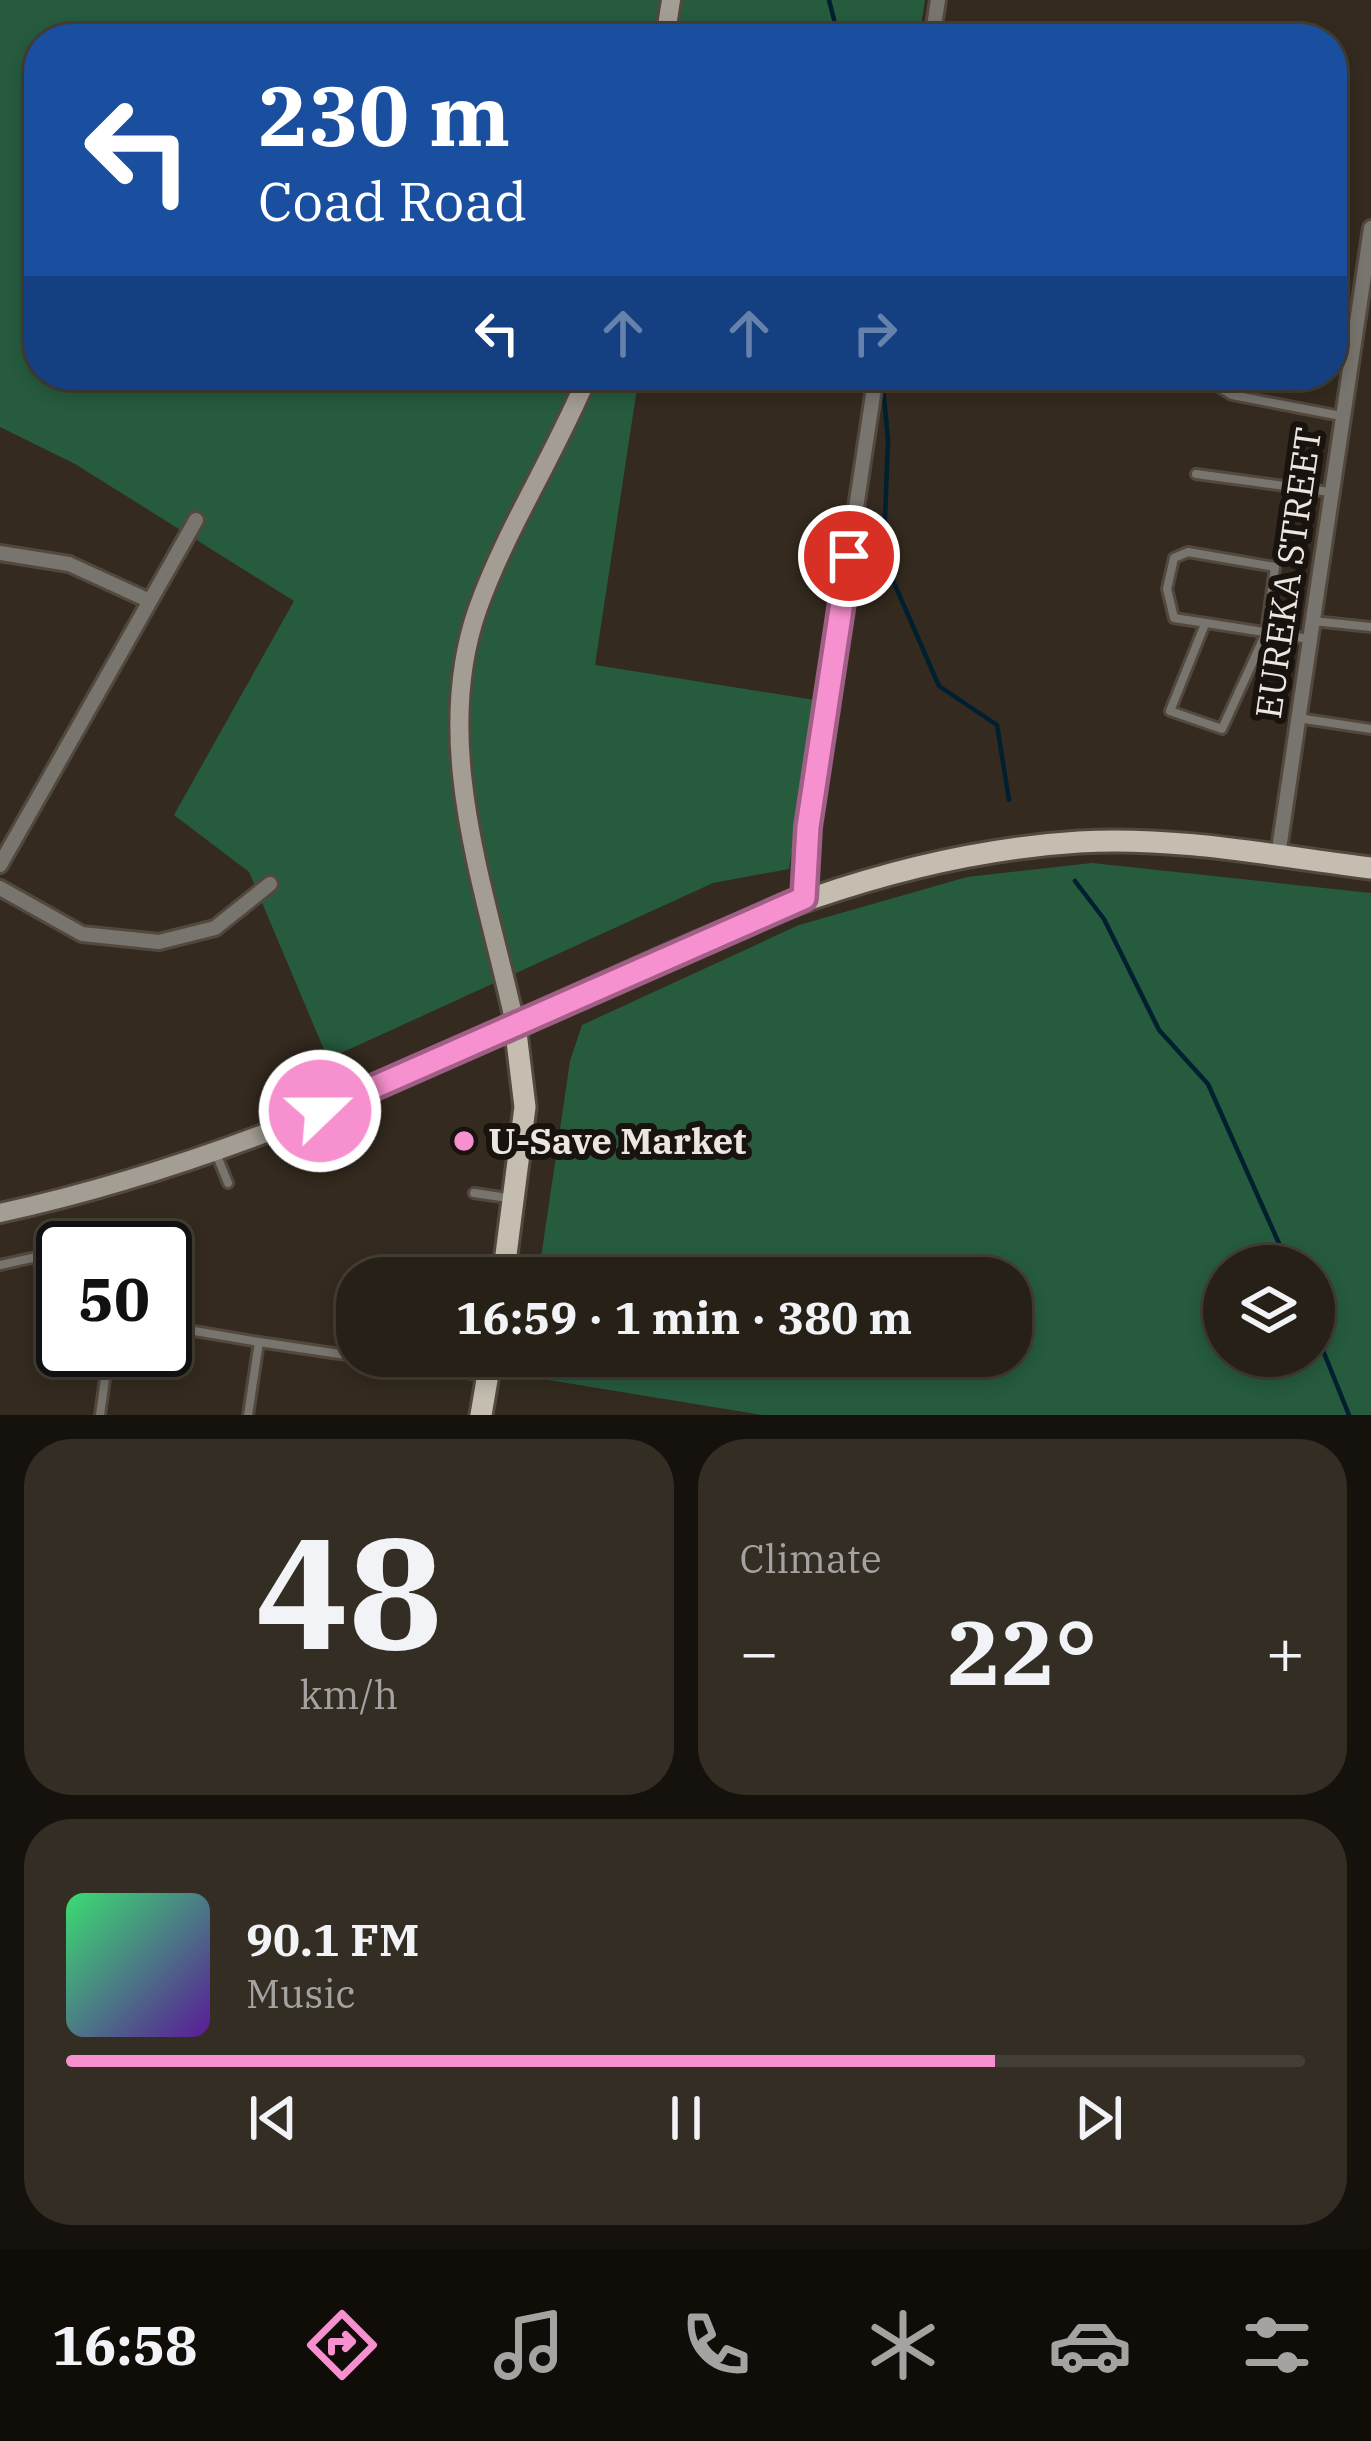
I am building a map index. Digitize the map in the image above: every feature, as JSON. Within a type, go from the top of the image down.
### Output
[{"type":"main road","points":[[506,1257],[525,1107],[515,1024],[465,790],[458,696],[477,610],[505,541],[580,390]]},
{"type":"main road","points":[[0,1213],[127,1184],[418,1071],[804,898],[964,853],[1083,842],[1371,868]]},
{"type":"main road","points":[[481,1415],[487,1377]]},
{"type":"street","name":"EUREKA STREET","points":[[1347,389],[1364,312],[1371,228]]},
{"type":"street","points":[[804,898],[808,827],[874,390]]},
{"type":"street","name":"EUREKA STREET","points":[[1278,856],[1347,390]]},
{"type":"street","points":[[0,865],[196,520]]},
{"type":"street","points":[[0,553],[69,564],[150,601]]},
{"type":"street","points":[[0,888],[82,934],[159,942],[215,928],[271,884]]},
{"type":"lane","points":[[1224,390],[1341,416]]},
{"type":"lane","points":[[1196,474],[1330,493]]},
{"type":"lane","points":[[1204,624],[1170,711],[1222,729],[1266,633],[1273,565],[1179,554],[1171,568],[1169,606],[1174,618],[1204,624],[1266,633],[1309,639]]},
{"type":"lane","points":[[1311,621],[1371,627]]},
{"type":"lane","points":[[1297,718],[1371,729]]},
{"type":"lane","points":[[215,1151],[228,1183]]},
{"type":"lane","points":[[474,1192],[515,1199]]},
{"type":"lane","points":[[0,1264],[36,1259]]},
{"type":"lane","points":[[192,1331],[336,1350]]},
{"type":"lane","points":[[248,1415],[259,1342]]},
{"type":"lane","points":[[100,1415],[105,1377]]},
{"type":"green space","points":[[0,0],[925,0],[921,24],[24,24],[24,390],[637,390],[595,665],[815,700],[789,869],[713,883],[328,1059],[249,872],[174,815],[294,601],[75,464],[0,427]]},
{"type":"green space","points":[[1092,863],[1371,893],[1371,1415],[762,1415],[530,1377],[1032,1377],[1032,1257],[541,1257],[570,1061],[582,1025],[799,925],[967,877]]},
{"type":"waterway","points":[[829,0],[835,24]]},
{"type":"waterway","points":[[883,390],[888,440],[884,544],[891,576],[939,686],[997,725],[1009,800]]},
{"type":"waterway","points":[[1075,881],[1104,919],[1159,1030],[1208,1084],[1280,1245]]},
{"type":"waterway","points":[[1334,1377],[1349,1415]]},
{"type":"place","name":"U-Save Market","points":[[464,1141]]},
{"type":"route","points":[[320,1111],[804,898],[808,827],[849,556]]}]
